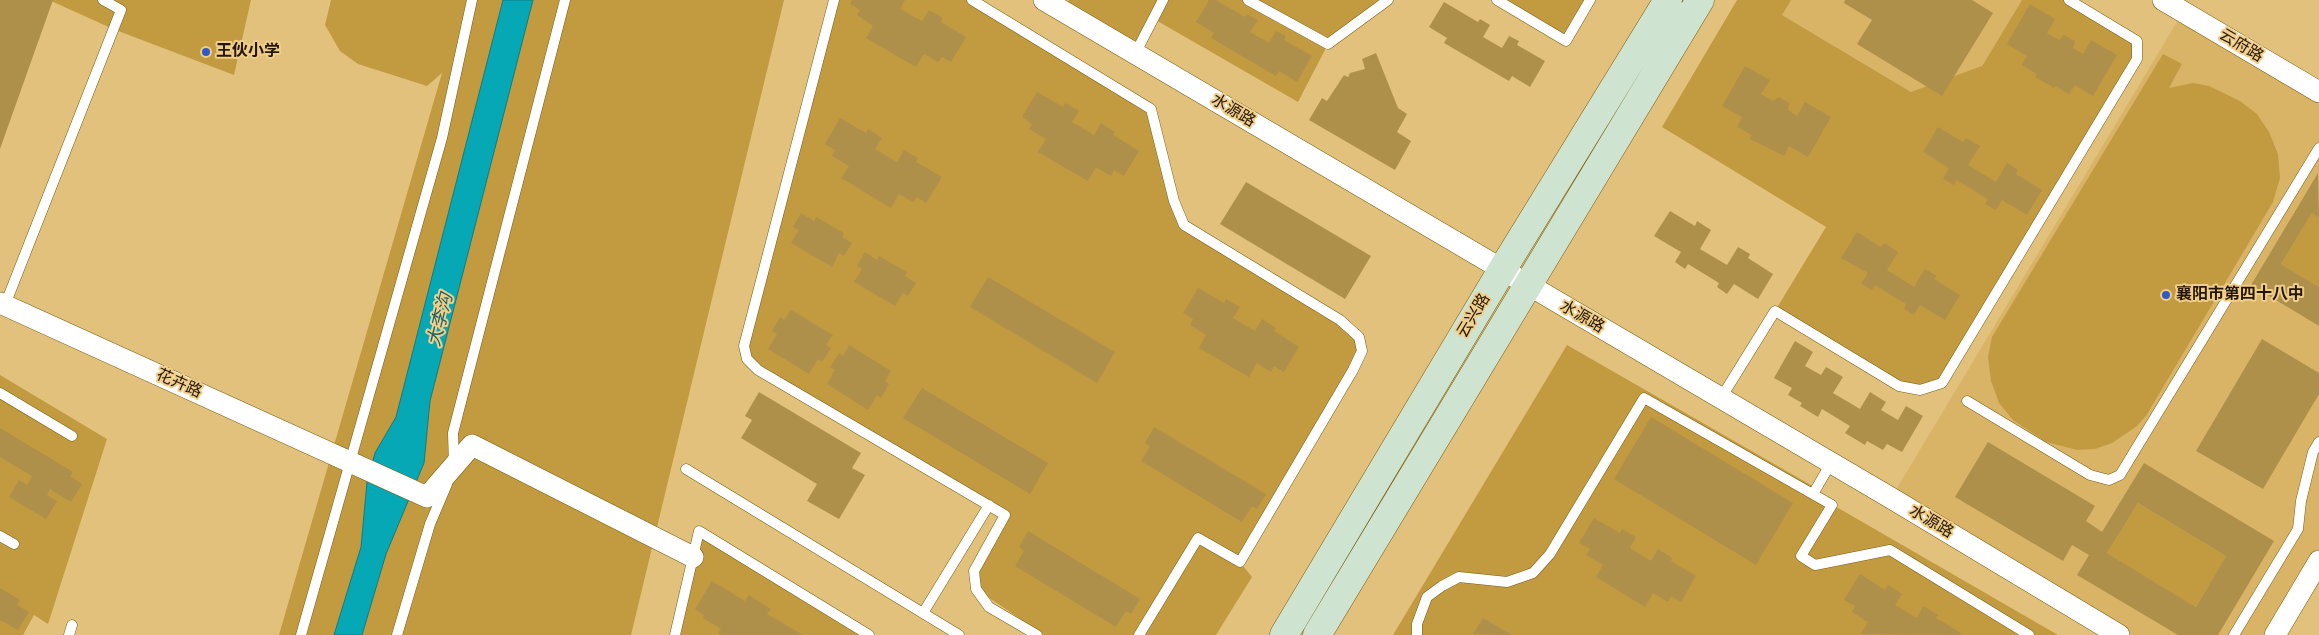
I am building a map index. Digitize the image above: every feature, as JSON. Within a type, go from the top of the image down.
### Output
[{"type":"street","name":"水源路","points":[[1044,0],[1066,5],[1135,54],[1721,398],[2119,635]]},
{"type":"street","name":"云兴路","points":[[1284,635],[1502,270],[1668,0]]},
{"type":"street","name":"云兴路","points":[[1317,635],[1700,0]]},
{"type":"street","name":"云府路","points":[[2163,0],[2319,92]]},
{"type":"street","name":"花卉路","points":[[2,304],[428,497],[454,466]]},
{"type":"street","points":[[454,466],[472,445],[693,556]]},
{"type":"street","points":[[2275,635],[2319,561]]},
{"type":"lane","points":[[2,304],[120,10],[103,0]]},
{"type":"lane","points":[[301,635],[353,463],[442,138],[472,0]]},
{"type":"lane","points":[[397,635],[430,524],[454,466],[453,433],[565,0]]},
{"type":"lane","points":[[834,0],[744,346],[746,359],[758,370],[1005,515],[974,571],[976,589],[990,607],[1037,635]]},
{"type":"lane","points":[[972,0],[1151,109],[1174,201],[1184,225],[1340,320],[1359,337],[1362,351],[1353,370],[1240,562],[1198,538],[1139,635]]},
{"type":"lane","points":[[1135,54],[1163,0]]},
{"type":"lane","points":[[1248,0],[1328,44],[1388,0]]},
{"type":"lane","points":[[1497,0],[1566,41],[1590,0]]},
{"type":"lane","points":[[1721,398],[1775,311],[1899,386],[1920,390],[1942,383],[2137,59],[2137,41],[2069,0]]},
{"type":"lane","points":[[1967,401],[2090,475],[2109,480],[2120,475],[2319,149]]},
{"type":"lane","points":[[0,393],[72,436]]},
{"type":"lane","points":[[1417,635],[1416,624],[1427,597],[1442,586],[1459,577],[1507,582],[1533,573],[1550,554],[1644,398],[1832,504],[1801,556],[1815,565],[1890,550],[2029,635]]},
{"type":"lane","points":[[2234,635],[2298,529],[2301,501],[2313,452],[2319,442]]},
{"type":"lane","points":[[1813,494],[1831,463]]},
{"type":"lane","points":[[686,469],[959,635]]},
{"type":"lane","points":[[923,613],[989,505]]},
{"type":"lane","points":[[675,635],[699,531],[869,635]]},
{"type":"lane","points":[[0,536],[14,544]]},
{"type":"shaded area","name":"王伙小学","points":[[49,0],[251,0],[234,75],[113,29]]},
{"type":"shaded area","points":[[331,0],[784,0],[631,635],[279,635],[442,73],[427,86],[358,64],[340,51],[325,25]]},
{"type":"shaded area","points":[[834,0],[972,0],[1151,109],[1184,225],[1359,337],[1362,351],[1240,562],[1252,577],[1216,635],[1044,635],[976,589],[974,571],[1005,515],[758,370],[744,346]]},
{"type":"shaded area","points":[[1069,0],[1388,0],[1328,44],[1298,102],[1154,19],[1135,54],[1062,11]]},
{"type":"shaded area","points":[[1497,0],[1590,0],[1566,41]]},
{"type":"shaded area","points":[[1737,0],[1791,0],[1782,15],[1911,92],[1982,66],[2022,0],[2069,0],[2137,41],[2137,59],[1942,383],[1920,390],[1899,386],[1775,311],[1826,227],[1662,127]]},
{"type":"shaded area","points":[[1757,0],[2022,0],[1951,116]]},
{"type":"shaded area","name":"襄阳市第四十八中","points":[[2183,12],[2319,92],[2319,561],[2275,635],[2119,635],[1891,498]]},
{"type":"shaded area","points":[[2163,54],[2182,64],[2169,88],[2193,83],[2209,86],[2240,101],[2257,114],[2269,132],[2278,154],[2280,178],[2273,202],[2146,416],[2137,426],[2112,443],[2095,449],[2077,450],[2046,442],[2013,420],[1999,403],[1991,381],[1988,357],[1992,337]]},
{"type":"shaded area","points":[[2312,213],[2319,218],[2319,287],[2281,264]]},
{"type":"shaded area","points":[[1567,345],[1816,488],[1814,494],[2058,635],[1393,635]]},
{"type":"shaded area","points":[[0,375],[107,439],[48,624],[34,615],[23,635],[0,635]]},
{"type":"shaded area","points":[[2138,503],[2226,556],[2196,607],[2107,553]]},
{"type":"shaded area","points":[[699,531],[869,635],[675,635]]},
{"type":"water","name":"大李沟","points":[[503,0],[533,0],[430,401],[424,463],[386,554],[362,635],[334,635],[361,547],[367,482],[375,453],[396,417]]},
{"type":"building","points":[[0,0],[53,0],[0,149]]},
{"type":"building","points":[[852,0],[905,0],[900,9],[922,21],[929,10],[943,18],[941,22],[966,37],[951,62],[942,57],[938,62],[924,54],[916,67],[866,38],[873,26],[857,15],[860,10],[850,4]]},
{"type":"building","points":[[1209,0],[1216,0],[1245,17],[1247,14],[1258,20],[1250,32],[1269,43],[1276,31],[1286,36],[1284,40],[1312,56],[1297,82],[1279,71],[1276,76],[1211,38],[1214,33],[1196,22]]},
{"type":"building","points":[[1845,0],[1972,0],[1993,13],[1942,96],[1857,44],[1872,20],[1844,3]]},
{"type":"building","points":[[1444,2],[1478,22],[1480,19],[1490,25],[1483,37],[1502,48],[1509,36],[1519,41],[1517,45],[1545,61],[1530,87],[1512,76],[1509,81],[1444,43],[1447,38],[1429,27]]},
{"type":"building","points":[[2030,4],[2055,19],[2047,33],[2059,40],[2064,35],[2075,41],[2073,48],[2083,54],[2091,40],[2117,55],[2093,96],[2075,85],[2069,94],[2035,77],[2037,74],[2022,65],[2027,56],[2007,44]]},
{"type":"building","points":[[1376,53],[1398,108],[1407,114],[1397,132],[1411,141],[1395,170],[1309,120],[1322,98],[1327,101],[1344,75],[1348,77],[1350,73],[1365,69],[1362,59]]},
{"type":"building","points":[[1745,66],[1770,80],[1761,94],[1773,101],[1779,97],[1789,103],[1788,110],[1797,116],[1805,102],[1831,117],[1808,157],[1789,146],[1784,156],[1750,139],[1752,135],[1737,127],[1742,117],[1722,106]]},
{"type":"building","points":[[1037,92],[1063,107],[1065,103],[1079,111],[1072,122],[1094,135],[1101,123],[1115,132],[1113,135],[1139,151],[1124,176],[1114,170],[1111,176],[1096,167],[1088,181],[1038,152],[1046,139],[1029,129],[1032,124],[1022,117]]},
{"type":"building","points":[[840,118],[866,133],[868,129],[882,138],[875,149],[897,162],[904,150],[918,158],[916,162],[942,177],[926,203],[917,197],[913,202],[899,194],[891,208],[841,178],[849,166],[832,156],[835,150],[825,144]]},
{"type":"building","points":[[1938,127],[1963,142],[1966,138],[1980,146],[1968,165],[1996,182],[2007,163],[2018,170],[2016,174],[2042,190],[2027,215],[2002,200],[1996,210],[1985,204],[1988,199],[1956,180],[1954,185],[1943,179],[1949,168],[1923,152]]},
{"type":"building","points":[[2318,173],[2319,218],[2312,213],[2281,264],[2319,287],[2319,326],[2251,285]]},
{"type":"building","points":[[1246,182],[1371,256],[1345,299],[1220,224]]},
{"type":"building","points":[[1670,211],[1695,226],[1697,221],[1711,230],[1700,249],[1727,265],[1738,247],[1750,254],[1748,258],[1773,274],[1758,299],[1734,284],[1727,294],[1717,287],[1719,283],[1688,264],[1685,269],[1675,262],[1681,252],[1654,236]]},
{"type":"building","points":[[801,213],[814,221],[816,217],[844,233],[842,237],[852,243],[844,256],[839,253],[832,267],[791,243],[799,230],[793,227]]},
{"type":"building","points":[[1857,232],[1881,247],[1884,243],[1898,252],[1887,270],[1914,287],[1925,269],[1937,276],[1934,279],[1960,295],[1945,320],[1920,305],[1914,315],[1904,309],[1906,304],[1875,285],[1872,290],[1861,284],[1868,273],[1841,258]]},
{"type":"building","points":[[865,252],[877,260],[879,256],[907,272],[905,276],[916,283],[908,296],[903,293],[895,306],[854,282],[862,269],[857,266]]},
{"type":"building","points":[[988,277],[1115,352],[1097,383],[970,307]]},
{"type":"building","points":[[1198,288],[1224,303],[1226,299],[1240,307],[1233,318],[1255,331],[1262,319],[1276,328],[1274,331],[1299,347],[1284,372],[1274,366],[1271,372],[1257,363],[1249,377],[1199,348],[1206,335],[1190,325],[1193,319],[1183,313]]},
{"type":"building","points":[[791,310],[833,335],[826,345],[831,348],[822,362],[818,359],[809,374],[768,349],[777,334],[772,331],[780,317],[784,320]]},
{"type":"building","points":[[2262,339],[2319,373],[2319,394],[2263,489],[2196,451]]},
{"type":"building","points":[[1795,341],[1813,352],[1805,366],[1821,375],[1826,367],[1843,377],[1833,393],[1860,409],[1870,392],[1886,402],[1881,410],[1898,420],[1906,406],[1923,416],[1902,452],[1887,444],[1883,450],[1867,441],[1865,445],[1845,433],[1850,426],[1822,409],[1818,417],[1800,406],[1802,403],[1788,395],[1792,388],[1774,378]]},
{"type":"building","points":[[849,345],[891,371],[885,381],[889,384],[881,398],[877,395],[868,410],[827,384],[835,370],[830,367],[839,353],[843,356]]},
{"type":"building","points":[[922,388],[1048,463],[1030,494],[903,418]]},
{"type":"building","points":[[759,392],[861,453],[852,468],[865,475],[839,519],[807,501],[817,484],[741,438],[752,420],[745,416]]},
{"type":"building","points":[[1651,417],[1793,503],[1756,565],[1614,479]]},
{"type":"building","points":[[1154,427],[1266,494],[1257,509],[1252,506],[1242,522],[1141,461],[1150,446],[1145,443]]},
{"type":"building","points":[[0,428],[73,472],[70,476],[82,484],[71,502],[50,489],[47,495],[57,501],[46,519],[9,497],[19,480],[27,485],[32,476],[0,457]]},
{"type":"building","points":[[1988,442],[2095,506],[2086,521],[2102,532],[2144,463],[2274,541],[2218,635],[2178,635],[2077,575],[2089,555],[2072,545],[2063,561],[1955,497]],"holes":[[[2138,503],[2226,556],[2196,607],[2107,553]]]},
{"type":"building","points":[[1594,518],[1620,533],[1622,529],[1636,537],[1630,548],[1651,561],[1658,549],[1672,558],[1671,561],[1696,576],[1681,602],[1671,596],[1668,602],[1653,593],[1645,607],[1596,577],[1603,565],[1586,555],[1590,549],[1579,543]]},
{"type":"building","points":[[1028,531],[1140,599],[1131,614],[1126,611],[1116,627],[1015,566],[1024,551],[1019,547]]},
{"type":"building","points":[[1860,574],[1885,590],[1888,585],[1902,594],[1895,605],[1917,618],[1923,606],[1938,615],[1936,618],[1961,633],[1960,635],[1861,634],[1868,622],[1852,612],[1855,606],[1844,600]]},
{"type":"building","points":[[712,581],[745,601],[749,595],[771,609],[767,614],[803,635],[722,635],[718,633],[721,629],[703,618],[704,615],[695,609]]},
{"type":"building","points":[[0,588],[20,600],[17,605],[29,612],[18,630],[0,620]]},
{"type":"building","points":[[1483,618],[1512,635],[1473,634]]},
{"type":"place","name":"王伙小学","points":[[206,52]]},
{"type":"place","name":"襄阳市第四十八中","points":[[2166,295]]}]
